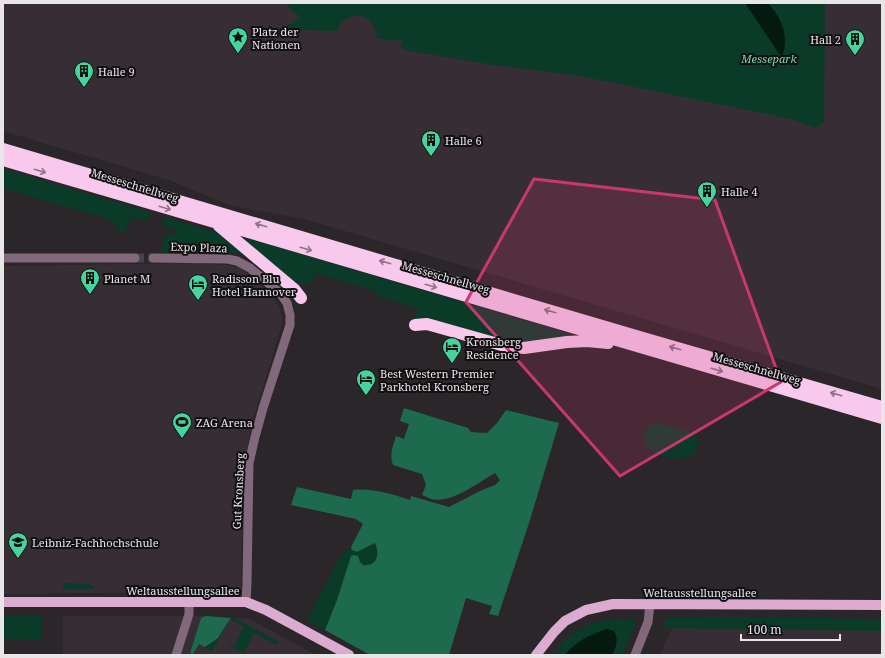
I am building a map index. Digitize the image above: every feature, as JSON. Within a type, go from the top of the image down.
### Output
[{"type":"highway","name":"Messeschnellweg","points":[[3,149],[635,336],[882,407]]},
{"type":"highway","name":"Messeschnellweg","points":[[3,160],[882,418]]},
{"type":"highway","points":[[215,222],[294,289],[302,298]]},
{"type":"highway","points":[[415,325],[427,324],[505,346],[524,348],[567,342],[587,341],[640,347]]},
{"type":"main road","name":"Weltausstellungsallee","points":[[3,602],[246,602],[266,610],[349,655]]},
{"type":"main road","name":"Weltausstellungsallee","points":[[536,655],[554,632],[566,622],[586,610],[613,604],[882,605]]},
{"type":"street","points":[[3,258],[135,258]]},
{"type":"street","name":"Expo Plaza","points":[[153,258],[227,259],[237,261],[250,268],[280,293],[287,303],[290,315]]},
{"type":"street","name":"Gut Kronsberg","points":[[246,602],[249,463],[263,408],[290,325],[290,315]]},
{"type":"street","points":[[176,655],[189,614],[189,601]]},
{"type":"street","points":[[635,655],[648,622],[650,604]]},
{"type":"highlighted area","points":[[534,179],[715,200],[781,382],[620,476],[466,302]]},
{"type":"shaded area","points":[[3,3],[882,3],[882,389],[304,219],[229,205],[172,181],[3,131]]},
{"type":"shaded area","points":[[745,3],[768,3],[778,16],[785,35],[782,58]]},
{"type":"shaded area","points":[[199,263],[227,265],[241,268],[272,296],[278,305],[282,316],[281,328],[252,423],[244,468],[241,594],[193,592],[3,594],[3,266]]},
{"type":"shaded area","points":[[63,616],[202,616],[250,619],[316,655],[63,655]]},
{"type":"shaded area","points":[[674,624],[882,625],[882,655],[660,655]]},
{"type":"shaded area","points":[[607,629],[614,631],[617,640],[612,655],[565,655],[569,650],[584,639]]},
{"type":"green space","name":"Messepark","points":[[286,3],[825,3],[824,122],[816,128],[791,119],[580,76],[494,65],[404,50],[400,46],[403,42],[401,39],[394,41],[377,38],[375,29],[371,22],[360,16],[353,16],[347,19],[336,31],[299,30],[284,27],[292,23],[300,16],[293,12]]},
{"type":"green space","points":[[3,169],[150,212],[147,221],[133,218],[121,235],[117,226],[101,217],[3,188]]},
{"type":"green space","points":[[164,217],[222,234],[278,279],[296,301],[298,307],[290,294],[244,255],[236,253],[161,252],[166,234],[174,236],[176,230],[162,225]]},
{"type":"green space","points":[[246,238],[580,337],[526,345],[414,322],[418,309],[381,297],[370,289],[316,274],[311,282],[302,284],[282,274],[244,239]]},
{"type":"green space","points":[[404,408],[468,428],[471,432],[487,433],[497,423],[506,410],[559,423],[530,520],[498,616],[489,614],[492,606],[466,598],[449,655],[370,655],[325,630],[337,600],[351,556],[358,556],[363,565],[371,564],[376,559],[377,555],[375,543],[357,552],[352,550],[351,547],[363,524],[356,519],[291,505],[297,487],[351,499],[353,490],[375,491],[410,500],[411,496],[449,507],[495,485],[500,480],[495,473],[456,496],[439,500],[431,499],[422,495],[426,485],[422,474],[393,465],[391,458],[396,436],[404,439],[409,424],[400,421]]},
{"type":"green space","points":[[654,423],[660,423],[695,434],[698,443],[694,453],[687,457],[678,459],[658,455],[650,450],[645,443],[644,434],[645,430]]},
{"type":"green space","points":[[375,543],[377,551],[376,559],[372,564],[363,566],[358,556],[337,600],[325,630],[307,620],[340,557],[351,547],[352,550],[357,552]]},
{"type":"green space","points":[[63,583],[90,584],[90,586],[94,586],[94,589],[63,589]]},
{"type":"green space","points":[[3,616],[41,616],[41,639],[3,640]]},
{"type":"green space","points":[[206,616],[235,618],[279,642],[277,645],[254,633],[244,652],[249,655],[247,655],[229,645],[234,646],[244,627],[230,619],[212,651],[199,644],[193,655],[189,655],[201,618]]},
{"type":"green space","points":[[206,616],[230,619],[218,638],[205,647],[199,644],[193,654],[190,653],[201,618]]},
{"type":"green space","points":[[741,617],[882,619],[882,631],[662,628],[667,618]]},
{"type":"green space","points":[[616,619],[634,620],[636,622],[623,655],[612,655],[617,645],[585,638],[565,655],[554,655],[566,640],[580,629],[597,622]]},
{"type":"tunnel","points":[[135,258],[153,258]]},
{"type":"place","name":"Platz der Nationen","points":[[238,54]]},
{"type":"place","name":"Hall 2","points":[[855,56]]},
{"type":"place","name":"Halle 9","points":[[84,88]]},
{"type":"place","name":"Halle 6","points":[[431,157]]},
{"type":"place","name":"Halle 4","points":[[707,208]]},
{"type":"place","name":"Planet M","points":[[90,295]]},
{"type":"place","name":"Radisson Blu Hotel Hannover","points":[[198,301]]},
{"type":"place","name":"Kronsberg Residence","points":[[452,364]]},
{"type":"place","name":"Best Western Premier Parkhotel Kronsberg","points":[[366,396]]},
{"type":"place","name":"ZAG Arena","points":[[182,439]]},
{"type":"place","name":"Leibniz-Fachhochschule","points":[[18,559]]}]
